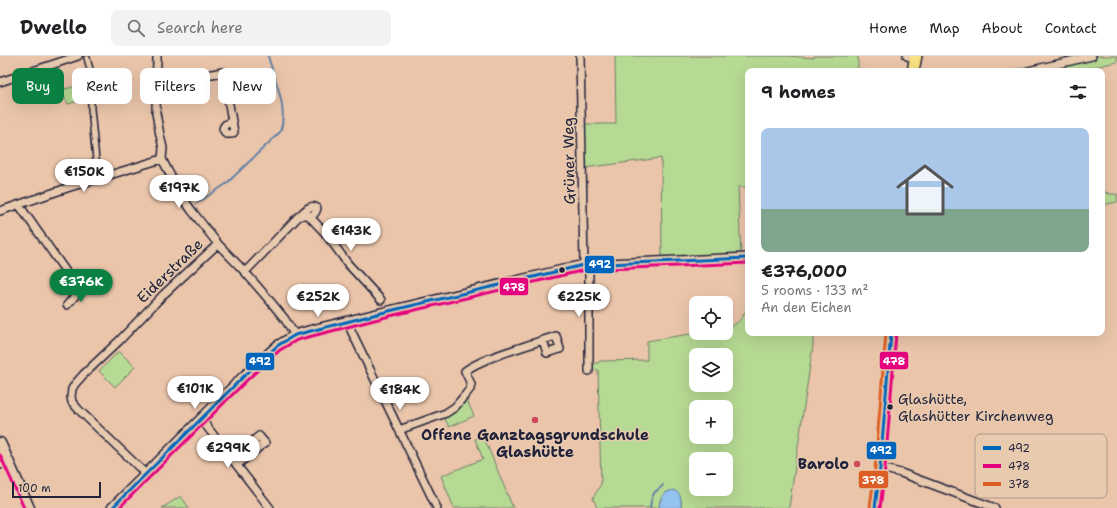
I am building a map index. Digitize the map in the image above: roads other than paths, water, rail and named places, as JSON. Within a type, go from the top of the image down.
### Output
[{"type":"main road","points":[[912,57],[913,68]]},
{"type":"main road","points":[[874,508],[880,468],[891,336]]},
{"type":"main road","points":[[0,442],[4,463],[29,508]]},
{"type":"street","points":[[0,82],[78,56]]},
{"type":"street","points":[[157,56],[157,68]]},
{"type":"street","name":"Grüner Weg","points":[[580,56],[589,371]]},
{"type":"street","points":[[1041,68],[1092,56]]},
{"type":"street","points":[[87,58],[91,73],[91,110],[97,179]]},
{"type":"street","points":[[210,74],[223,72],[232,121]]},
{"type":"street","points":[[156,104],[156,113],[163,148],[162,159],[180,194],[192,212],[218,244],[245,272],[284,318],[295,335]]},
{"type":"street","points":[[0,211],[162,159]]},
{"type":"street","points":[[19,205],[69,276],[82,288]]},
{"type":"street","points":[[245,272],[298,217],[310,206],[316,207],[316,213],[309,216],[303,215],[298,217]]},
{"type":"street","points":[[309,216],[326,234],[348,264],[381,300]]},
{"type":"street","name":"Eiderstraße","points":[[146,474],[78,410],[72,402],[72,389],[83,375],[110,350],[164,294],[218,244]]},
{"type":"street","points":[[112,508],[243,377],[277,346],[286,339],[295,335],[586,265],[745,258]]},
{"type":"street","points":[[67,305],[82,288],[94,280]]},
{"type":"street","points":[[347,322],[437,508]]},
{"type":"street","points":[[399,430],[446,413],[454,407],[470,389],[471,384],[465,371],[472,366],[506,352],[543,340]]},
{"type":"street","points":[[201,419],[270,508]]},
{"type":"street","points":[[237,465],[258,448]]},
{"type":"street","points":[[880,468],[901,473],[995,508]]},
{"type":"water","points":[[673,490],[679,495],[681,500],[681,508],[659,508],[663,496],[667,492]]},
{"type":"waterway","points":[[196,204],[226,184],[280,132],[283,114],[282,104],[268,56]]},
{"type":"waterway","points":[[650,508],[651,500],[654,494],[663,485]]},
{"type":"place","name":"Glashütte, Glashütter Kirchenweg","points":[[890,407]]},
{"type":"place","name":"Offene Ganztagsgrundschule Glashütte","points":[[535,420]]},
{"type":"place","name":"Barolo","points":[[857,464]]}]
